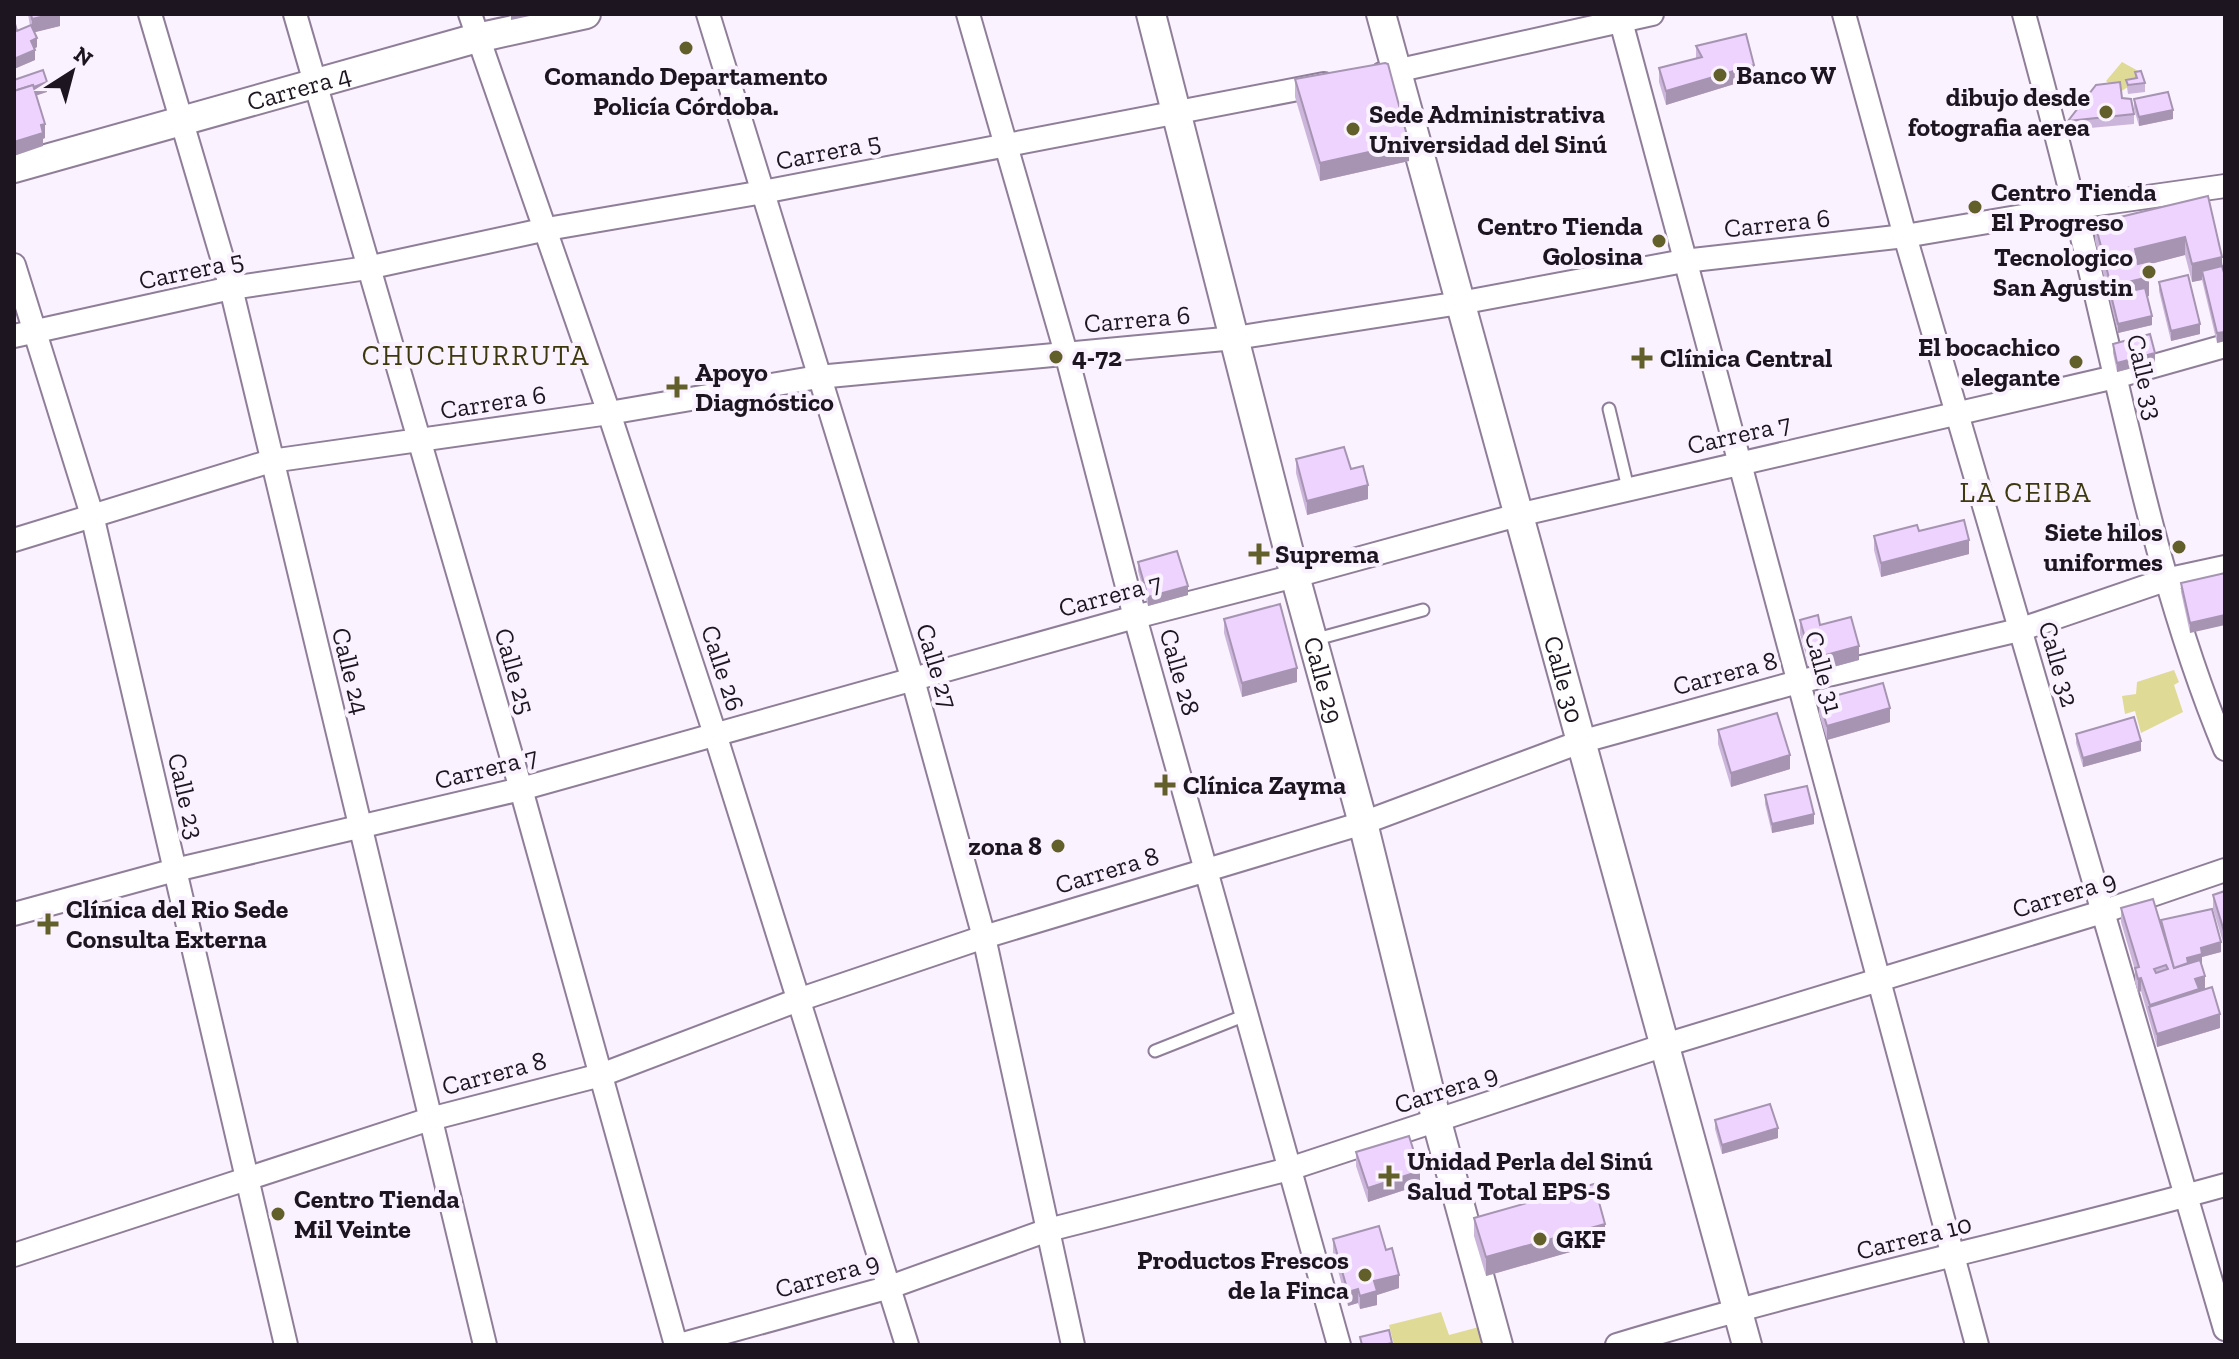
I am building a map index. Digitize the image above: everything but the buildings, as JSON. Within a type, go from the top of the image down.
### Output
[{"type":"street","name":"Calle 24","points":[[150,14],[231,288],[485,1345]]},
{"type":"street","name":"Calle 25","points":[[295,14],[521,789],[678,1345]]},
{"type":"street","name":"Carrera 4","points":[[14,168],[316,84],[473,26],[586,14]]},
{"type":"street","name":"Calle 27","points":[[708,14],[913,680],[984,937],[1073,1345]]},
{"type":"street","name":"Calle 28","points":[[968,14],[1066,353],[1135,617],[1339,1345]]},
{"type":"street","name":"Calle 29","points":[[1151,14],[1295,576],[1363,823],[1437,1122],[1498,1345]]},
{"type":"street","name":"Calle 30","points":[[1381,14],[1747,1345]]},
{"type":"street","name":"Carrera 5","points":[[24,335],[231,288],[367,268],[547,229],[763,192],[1396,71],[1620,18],[1652,14]]},
{"type":"street","name":"Calle 32","points":[[1844,14],[2019,630],[2225,1329]]},
{"type":"street","name":"Calle 33","points":[[2024,14],[2076,207],[2165,580],[2218,711],[2225,749]]},
{"type":"street","name":"Calle 31","points":[[1620,18],[1977,1345]]},
{"type":"street","name":"Calle 26","points":[[473,26],[547,229],[715,734],[907,1345]]},
{"type":"street","name":"Carrera 6","points":[[14,540],[271,461],[609,413],[818,377],[1235,338],[1460,303],[1684,261],[1905,236],[2225,186]]},
{"type":"street","name":"Calle 23","points":[[16,280],[24,335],[92,515],[286,1345]]},
{"type":"street","name":"Carrera 7","points":[[14,914],[175,870],[521,789],[1135,617],[1518,515],[2115,377],[2225,346]]},
{"type":"street","name":"Carrera 8","points":[[14,1255],[430,1119],[601,1075],[798,1000],[984,937],[1363,823],[1580,742],[1798,682],[2019,630],[2165,580],[2225,567]]},
{"type":"street","name":"Carrera 9","points":[[678,1345],[890,1287],[1048,1230],[1289,1169],[1665,1045],[2102,912],[2225,870]]},
{"type":"street","name":"Carrera 10","points":[[1617,1345],[1738,1308],[1953,1257],[2225,1185]]},
{"type":"lane","points":[[1609,409],[1628,488]]},
{"type":"lane","points":[[1313,641],[1423,610]]},
{"type":"lane","points":[[1155,1051],[1246,1015]]},
{"type":"shaded area","name":"dibujo desde fotografia aerea","points":[[2122,62],[2140,72],[2134,83],[2120,92],[2106,81]]},
{"type":"shaded area","points":[[2174,670],[2179,682],[2174,685],[2183,712],[2141,733],[2135,711],[2125,714],[2122,696],[2136,694],[2137,682]]},
{"type":"shaded area","points":[[1441,1312],[1449,1335],[1479,1327],[1484,1345],[1394,1345],[1389,1325]]},
{"type":"place","name":"Comando Departamento Policía Córdoba.","points":[[686,48]]},
{"type":"place","name":"Banco W","points":[[1720,75]]},
{"type":"place","name":"dibujo desde fotografia aerea","points":[[2106,112]]},
{"type":"place","name":"Sede Administrativa Universidad del Sinú","points":[[1353,129]]},
{"type":"place","name":"Centro Tienda El Progreso","points":[[1975,207]]},
{"type":"place","name":"Centro Tienda Golosina","points":[[1659,241]]},
{"type":"place","name":"Tecnologico San Agustin","points":[[2149,272]]},
{"type":"place","name":"4-72","points":[[1056,357]]},
{"type":"place","name":"Clínica Central","points":[[1642,358]]},
{"type":"place","name":"El bocachico elegante","points":[[2076,362]]},
{"type":"place","name":"Apoyo Diagnóstico","points":[[677,387]]},
{"type":"place","name":"Siete hilos uniformes","points":[[2179,547]]},
{"type":"place","name":"Suprema","points":[[1259,554]]},
{"type":"place","name":"Clínica Zayma","points":[[1165,785]]},
{"type":"place","name":"zona 8","points":[[1058,846]]},
{"type":"place","name":"Clínica del Rio Sede Consulta Externa","points":[[48,924]]},
{"type":"place","name":"Unidad Perla del Sinú Salud Total EPS-S","points":[[1389,1176]]},
{"type":"place","name":"Centro Tienda Mil Veinte","points":[[278,1214]]},
{"type":"place","name":"GKF","points":[[1540,1239]]},
{"type":"place","name":"Productos Frescos de la Finca","points":[[1365,1275]]},
{"type":"district","name":"CHUCHURRUTA","points":[[476,355]]},
{"type":"district","name":"LA CEIBA","points":[[2026,492]]}]
